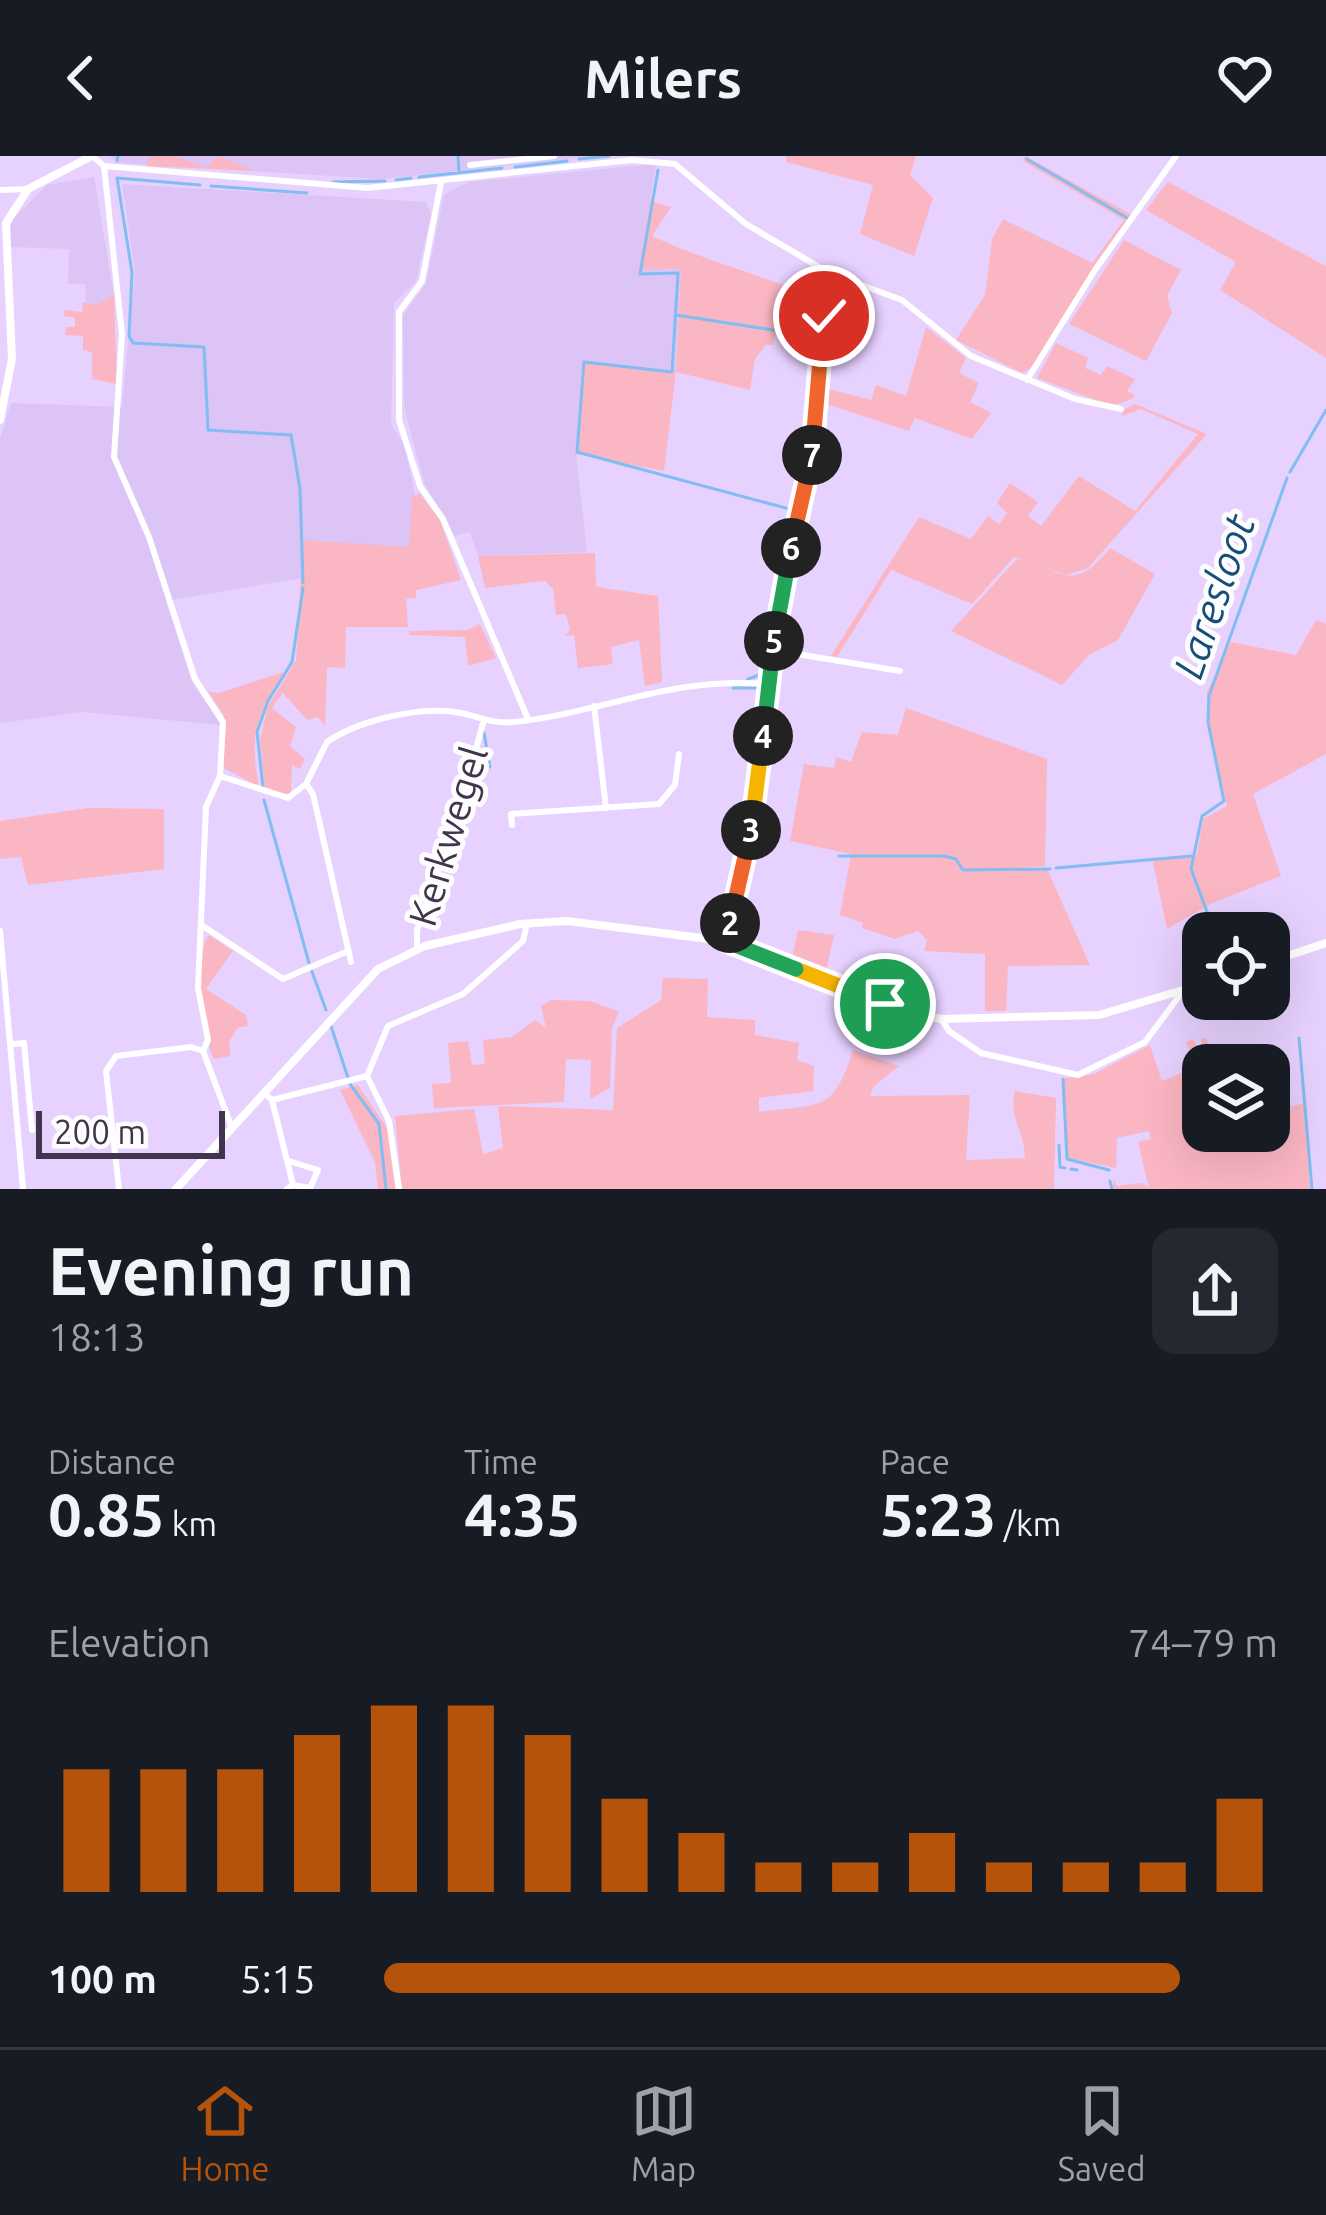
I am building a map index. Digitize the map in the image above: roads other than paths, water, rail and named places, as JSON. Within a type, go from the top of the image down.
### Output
[{"type":"street","points":[[0,420],[12,359],[2,229],[11,208],[28,189],[92,156],[104,166],[325,188],[441,182],[632,158],[675,164],[735,217],[831,274],[894,295],[965,352],[1106,410],[1121,409]]},
{"type":"street","points":[[470,165],[554,156]]},
{"type":"street","points":[[573,156],[574,167]]},
{"type":"street","points":[[1027,380],[1095,270],[1176,156]]},
{"type":"street","points":[[507,159],[509,174]]},
{"type":"street","points":[[104,166],[122,334],[114,458],[149,537],[194,680],[221,714],[220,776],[206,807],[198,988],[208,1040],[203,1051],[233,1129]]},
{"type":"street","points":[[441,182],[422,281],[399,312],[399,420],[420,486],[443,519],[528,719]]},
{"type":"street","points":[[0,190],[28,189]]},
{"type":"street","points":[[725,941],[753,821],[773,650],[811,460],[831,274]]},
{"type":"street","points":[[773,650],[899,671]]},
{"type":"street","points":[[220,776],[288,798],[306,784],[327,742],[366,725],[450,712],[484,723],[528,719],[674,685],[769,684]]},
{"type":"street","points":[[595,706],[606,808]]},
{"type":"street","name":"Kerkwegel","points":[[417,949],[417,931],[459,813],[484,723]]},
{"type":"street","points":[[512,825],[511,814],[659,804],[675,785],[679,754]]},
{"type":"street","points":[[306,784],[313,794],[351,962]]},
{"type":"street","points":[[399,1189],[388,1120],[367,1076],[388,1026],[463,994],[523,941],[527,923]]},
{"type":"street","points":[[176,1189],[268,1097],[359,985],[417,949],[527,923],[603,924],[725,941],[903,1011],[941,1019],[1099,1016],[1182,991]]},
{"type":"street","points":[[203,926],[283,979],[285,994]]},
{"type":"street","points":[[0,931],[14,1044],[23,1189]]},
{"type":"street","points":[[1290,955],[1326,943]]},
{"type":"street","points":[[283,979],[309,964],[348,952]]},
{"type":"street","points":[[941,1019],[949,1031],[981,1052],[1078,1075],[1145,1042],[1182,992]]},
{"type":"street","points":[[14,1044],[24,1043],[32,1130]]},
{"type":"street","points":[[118,1189],[107,1066],[126,1053],[191,1047],[203,1051]]},
{"type":"street","points":[[268,1097],[367,1076]]},
{"type":"street","points":[[16,1085],[28,1084]]},
{"type":"street","points":[[268,1097],[289,1161],[290,1187],[310,1188],[318,1170],[289,1161]]},
{"type":"street","points":[[18,1126],[30,1104]]},
{"type":"waterway","points":[[117,161],[118,156]]},
{"type":"waterway","points":[[458,156],[459,172]]},
{"type":"waterway","points":[[579,159],[609,156]]},
{"type":"waterway","points":[[1027,159],[1129,219]]},
{"type":"waterway","points":[[515,167],[567,161]]},
{"type":"waterway","points":[[419,177],[502,168]]},
{"type":"waterway","points":[[658,170],[640,274],[678,273],[672,372],[584,362],[577,452],[793,510]]},
{"type":"waterway","points":[[200,185],[117,178],[132,272],[129,336],[133,343],[204,347],[208,430],[291,435],[300,489],[303,583]]},
{"type":"waterway","points":[[396,180],[411,178]]},
{"type":"waterway","points":[[333,182],[385,181]]},
{"type":"waterway","points":[[211,186],[307,193]]},
{"type":"waterway","points":[[676,315],[773,330]]},
{"type":"waterway","name":"Laresloot","points":[[1290,472],[1326,410]]},
{"type":"waterway","name":"Laresloot","points":[[1207,912],[1191,869],[1202,816],[1224,801],[1208,722],[1209,696],[1287,478]]},
{"type":"waterway","points":[[263,787],[257,732],[268,701],[292,662],[303,588]]},
{"type":"waterway","points":[[766,665],[769,645]]},
{"type":"waterway","points":[[748,679],[765,673]]},
{"type":"waterway","points":[[733,688],[757,688]]},
{"type":"waterway","points":[[484,733],[490,767]]},
{"type":"waterway","points":[[766,752],[767,744]]},
{"type":"waterway","points":[[755,753],[756,749]]},
{"type":"waterway","points":[[752,773],[754,762]]},
{"type":"waterway","points":[[764,778],[765,764]]},
{"type":"waterway","points":[[762,788],[763,783]]},
{"type":"waterway","points":[[749,798],[750,788]]},
{"type":"waterway","points":[[264,800],[309,963]]},
{"type":"waterway","points":[[752,850],[758,819]]},
{"type":"waterway","points":[[746,877],[751,855]]},
{"type":"waterway","points":[[839,856],[944,856],[956,859],[963,870],[1050,869]]},
{"type":"waterway","points":[[1056,868],[1192,856]]},
{"type":"waterway","points":[[743,889],[745,882]]},
{"type":"waterway","points":[[738,910],[742,893]]},
{"type":"waterway","points":[[734,927],[736,916]]},
{"type":"waterway","points":[[734,935],[813,968]]},
{"type":"waterway","points":[[311,969],[326,1010]]},
{"type":"waterway","points":[[818,970],[823,972]]},
{"type":"waterway","points":[[331,1026],[350,1084],[379,1124],[386,1189]]},
{"type":"waterway","name":"Laresloot","points":[[1299,1038],[1312,1189]]},
{"type":"waterway","points":[[1063,1079],[1067,1159],[1109,1170]]},
{"type":"waterway","points":[[1059,1145],[1060,1167],[1065,1168]]},
{"type":"waterway","points":[[1071,1169],[1077,1170]]},
{"type":"waterway","points":[[1110,1181],[1112,1189]]}]
